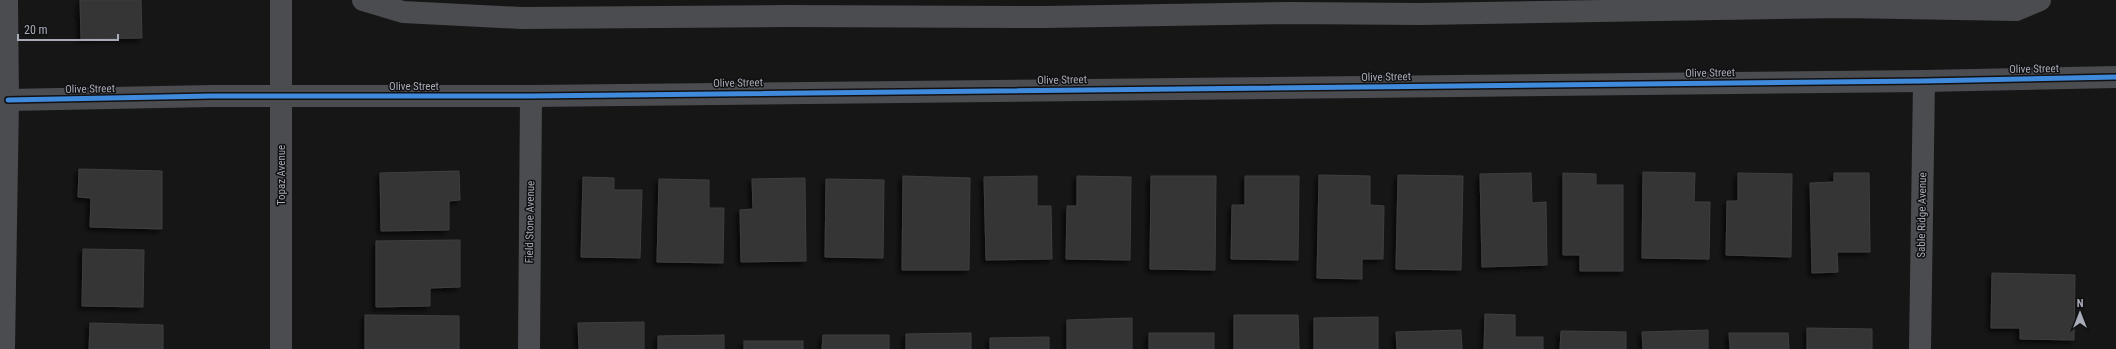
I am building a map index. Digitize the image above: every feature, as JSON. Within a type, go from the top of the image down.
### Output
[{"type":"street","points":[[4,349],[8,100],[7,0]]},
{"type":"street","name":"Topaz Avenue","points":[[281,0],[281,349]]},
{"type":"street","points":[[364,0],[403,12],[521,9],[1286,6],[1421,7],[1843,4],[2016,10],[2040,0]]},
{"type":"street","name":"Olive Street","points":[[8,100],[211,96],[531,96],[1924,81],[2116,77]]},
{"type":"street","name":"Sable Ridge Avenue","points":[[1920,349],[1924,81]]},
{"type":"street","name":"Field Stone Avenue","points":[[529,349],[531,96]]},
{"type":"building","points":[[80,0],[141,0],[142,38],[81,39]]},
{"type":"building","points":[[79,169],[162,171],[162,229],[90,227],[91,198],[78,197]]},
{"type":"building","points":[[459,171],[460,200],[449,201],[449,230],[381,231],[380,173]]},
{"type":"building","points":[[1643,172],[1695,173],[1694,202],[1710,202],[1709,259],[1642,258]]},
{"type":"building","points":[[1531,173],[1532,203],[1546,202],[1547,265],[1482,267],[1480,174]]},
{"type":"building","points":[[1563,173],[1596,174],[1596,185],[1623,185],[1623,271],[1580,271],[1580,255],[1563,255]]},
{"type":"building","points":[[1738,173],[1792,174],[1791,257],[1726,255],[1727,201],[1738,201]]},
{"type":"building","points":[[1834,173],[1869,173],[1870,252],[1837,252],[1838,272],[1812,273],[1810,183],[1834,182]]},
{"type":"building","points":[[1319,175],[1370,176],[1370,205],[1384,206],[1383,259],[1362,259],[1362,279],[1317,278]]},
{"type":"building","points":[[1398,175],[1463,176],[1461,270],[1396,269]]},
{"type":"building","points":[[903,176],[970,178],[969,270],[902,270]]},
{"type":"building","points":[[1037,176],[1037,206],[1051,206],[1052,259],[986,260],[984,177]]},
{"type":"building","points":[[1077,176],[1131,177],[1130,260],[1066,259],[1067,206],[1077,206]]},
{"type":"building","points":[[1151,176],[1216,176],[1215,270],[1150,269]]},
{"type":"building","points":[[1245,176],[1299,176],[1298,260],[1231,259],[1232,205],[1245,205]]},
{"type":"building","points":[[583,177],[614,178],[614,190],[642,190],[640,258],[581,257]]},
{"type":"building","points":[[805,178],[806,261],[741,262],[740,210],[753,209],[752,179]]},
{"type":"building","points":[[659,179],[709,180],[709,208],[724,208],[723,263],[657,262]]},
{"type":"building","points":[[826,179],[884,180],[883,258],[825,257]]},
{"type":"building","points":[[460,240],[460,287],[430,288],[430,306],[376,307],[376,241]]},
{"type":"building","points":[[83,249],[144,250],[143,307],[82,306]]},
{"type":"building","points":[[1992,273],[2075,275],[2074,340],[2020,339],[2020,328],[1991,328]]},
{"type":"building","points":[[1485,314],[1515,315],[1515,337],[1543,337],[1543,349],[1484,349]]},
{"type":"building","points":[[365,315],[459,316],[459,349],[365,349]]},
{"type":"building","points":[[1234,315],[1298,315],[1299,349],[1234,349]]},
{"type":"building","points":[[1378,317],[1378,349],[1314,349],[1314,318]]},
{"type":"building","points":[[1132,318],[1132,349],[1067,349],[1067,320]]},
{"type":"building","points":[[644,322],[644,349],[579,349],[578,323]]},
{"type":"building","points":[[90,323],[163,325],[163,349],[89,349]]},
{"type":"building","points":[[1807,328],[1872,329],[1872,349],[1807,349]]},
{"type":"building","points":[[1461,330],[1462,349],[1397,349],[1396,332]]},
{"type":"building","points":[[1708,330],[1708,349],[1643,349],[1642,332]]},
{"type":"building","points":[[1561,331],[1626,332],[1626,349],[1560,349]]},
{"type":"building","points":[[971,333],[971,349],[906,349],[906,334]]},
{"type":"building","points":[[1149,333],[1214,333],[1214,349],[1149,349]]},
{"type":"building","points":[[1729,333],[1788,333],[1789,349],[1730,349]]},
{"type":"building","points":[[724,335],[724,349],[658,349],[658,336]]},
{"type":"building","points":[[823,335],[889,335],[889,349],[822,349]]},
{"type":"building","points":[[1049,337],[1049,349],[990,349],[990,338]]},
{"type":"building","points":[[744,341],[803,341],[803,349],[744,349]]},
{"type":"cycle path","points":[[8,100],[211,96],[531,96],[1924,81],[2116,77]]}]
